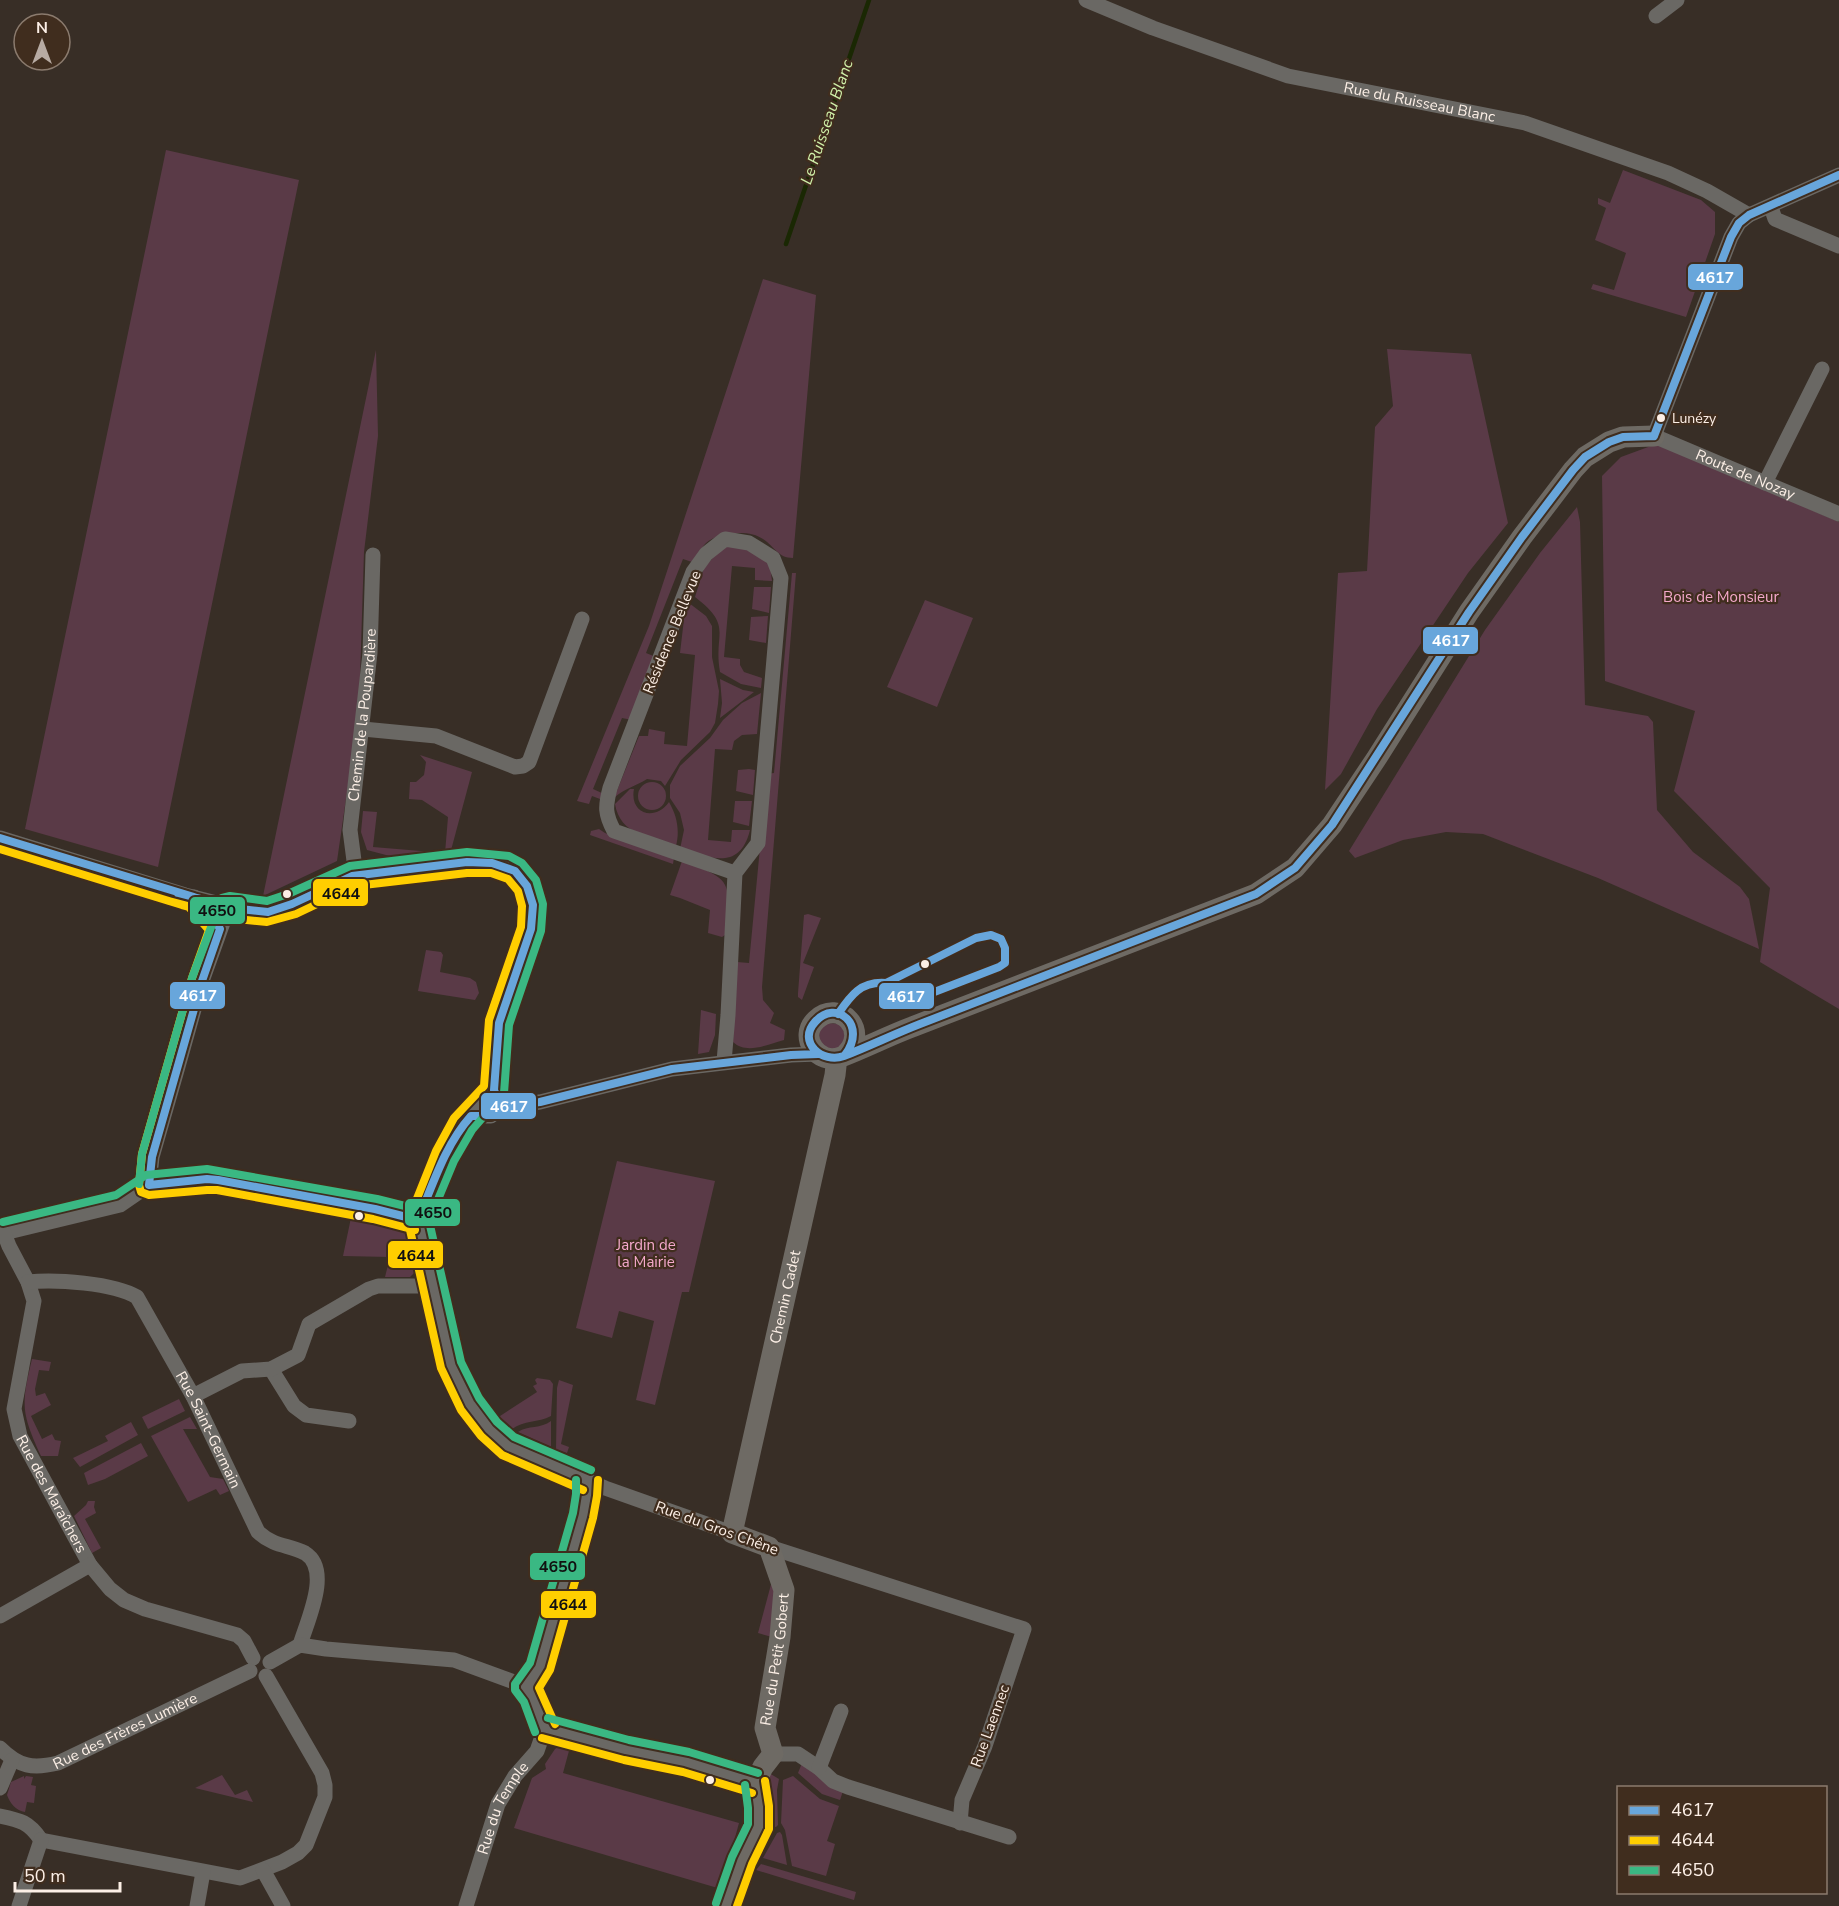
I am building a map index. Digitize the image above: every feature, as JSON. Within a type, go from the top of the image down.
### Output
[{"type":"street","name":"Rue du Ruisseau Blanc","points":[[1086,0],[1153,28],[1288,76],[1525,123],[1668,173],[1707,191],[1749,215]]},
{"type":"street","points":[[1656,16],[1677,0]]},
{"type":"street","points":[[471,1116],[491,1116],[501,1107],[540,1102],[672,1069],[827,1052],[903,1030],[1256,894],[1295,868],[1332,825],[1468,612],[1573,470],[1586,457],[1609,442],[1619,438],[1652,436],[1731,237],[1739,223],[1749,215],[1839,175]]},
{"type":"street","points":[[1771,207],[1775,219],[1839,246]]},
{"type":"street","points":[[1766,483],[1822,369]]},
{"type":"street","name":"Route de Nozay","points":[[1652,436],[1839,514]]},
{"type":"street","name":"Résidence Bellevue","points":[[725,539],[749,543],[773,558],[781,578],[758,843],[735,873],[614,831],[607,818],[606,806],[610,788],[693,572],[706,554],[725,539]]},
{"type":"street","name":"Chemin de la Poupardière","points":[[356,876],[350,830],[370,653],[373,555]]},
{"type":"street","points":[[363,729],[436,736],[515,767],[526,764],[529,762],[582,619]]},
{"type":"street","points":[[0,838],[194,897],[229,906],[268,912],[356,876],[467,862],[505,866],[515,872],[527,886],[533,904],[531,928],[499,1023],[494,1090],[501,1107]]},
{"type":"street","points":[[724,1062],[735,873]]},
{"type":"street","points":[[194,897],[214,918],[220,929]]},
{"type":"street","points":[[149,1185],[152,1157],[202,981],[229,906]]},
{"type":"street","points":[[824,1014],[844,1016],[855,1030],[854,1044],[827,1052],[813,1023],[824,1014]]},
{"type":"street","points":[[855,1030],[877,1033],[903,1030]]},
{"type":"street","name":"Chemin Cadet","points":[[732,1533],[835,1075],[836,1066],[827,1052]]},
{"type":"street","points":[[2,1232],[120,1205],[149,1185],[207,1179],[375,1209],[418,1220],[446,1156],[463,1124],[494,1090]]},
{"type":"street","name":"Rue du Gros Chêne","points":[[418,1220],[451,1366],[470,1404],[503,1442],[521,1453],[587,1480],[769,1547],[1024,1629]]},
{"type":"street","name":"Rue des Maraîchers","points":[[2,1232],[28,1282],[34,1301],[14,1409],[20,1436],[90,1566],[110,1589],[124,1600],[145,1609],[237,1635],[244,1641],[252,1665]]},
{"type":"street","name":"Rue Saint-Germain","points":[[28,1282],[50,1279],[126,1291],[137,1298],[194,1398],[258,1532],[267,1540],[280,1546],[303,1552],[312,1559],[317,1569],[318,1581],[300,1645]]},
{"type":"street","points":[[194,1398],[242,1371],[271,1369],[298,1355],[309,1324],[369,1289],[378,1286],[432,1286]]},
{"type":"street","points":[[271,1369],[294,1406],[306,1415],[349,1421]]},
{"type":"street","points":[[0,1416],[14,1409]]},
{"type":"street","points":[[525,1686],[536,1675],[540,1667],[583,1515],[587,1480]]},
{"type":"street","name":"Rue du Petit Gobert","points":[[769,1547],[784,1590],[780,1637],[765,1728],[773,1754]]},
{"type":"street","points":[[0,1616],[90,1566]]},
{"type":"street","name":"Rue Laennec","points":[[960,1823],[962,1800],[985,1746],[1024,1629]]},
{"type":"street","points":[[252,1665],[255,1676],[300,1645],[454,1660],[525,1686],[533,1697],[545,1728],[627,1750],[686,1762],[755,1783]]},
{"type":"street","name":"Rue des Frères Lumière","points":[[0,1749],[12,1760],[27,1766],[41,1767],[58,1762],[252,1665]]},
{"type":"street","points":[[0,1816],[33,1827],[41,1840],[240,1878],[298,1853],[306,1845],[326,1797],[325,1785],[322,1773],[268,1669]]},
{"type":"street","points":[[819,1768],[841,1711]]},
{"type":"street","name":"Rue du Temple","points":[[466,1906],[498,1804],[515,1776],[537,1751],[545,1728]]},
{"type":"street","points":[[726,1906],[742,1860],[759,1827],[759,1807],[755,1783],[773,1754],[798,1754],[833,1781],[848,1787],[1009,1837]]},
{"type":"street","points":[[0,1788],[12,1760]]},
{"type":"street","points":[[19,1906],[41,1840]]},
{"type":"street","points":[[263,1870],[283,1906]]},
{"type":"street","points":[[197,1906],[203,1872]]},
{"type":"green space","points":[[166,150],[299,180],[158,867],[25,829]]},
{"type":"green space","points":[[1623,170],[1701,200],[1715,212],[1715,234],[1686,317],[1591,289],[1593,284],[1614,290],[1626,253],[1595,240],[1606,208],[1598,204],[1598,198],[1610,203]]},
{"type":"green space","points":[[763,279],[816,295],[793,558],[780,554],[757,536],[734,533],[711,539],[692,562],[683,559],[646,653],[656,657],[632,720],[622,718],[593,789],[604,794],[600,799],[592,796],[589,804],[577,801],[649,626]]},
{"type":"green space","points":[[1387,349],[1471,354],[1508,523],[1468,573],[1377,709],[1341,774],[1325,790],[1338,573],[1367,571],[1375,427],[1393,406]]},
{"type":"green space","points":[[376,350],[378,436],[364,552],[359,709],[337,861],[263,896]]},
{"type":"green space","name":"Bois de Monsieur","points":[[1659,443],[1839,522],[1839,1009],[1760,962],[1770,888],[1674,791],[1695,711],[1605,681],[1602,476],[1621,457]]},
{"type":"green space","points":[[1577,507],[1580,522],[1585,705],[1648,716],[1653,722],[1657,810],[1693,852],[1740,887],[1749,899],[1759,949],[1598,878],[1483,834],[1446,832],[1403,840],[1355,858],[1349,851],[1485,630],[1540,553]]},
{"type":"green space","points":[[723,546],[750,548],[770,565],[772,581],[755,580],[755,568],[732,566],[724,657],[740,659],[744,672],[762,678],[761,688],[741,684],[720,672],[718,623],[707,607],[695,597],[704,568]]},
{"type":"green space","points":[[792,573],[796,573],[762,987],[763,1000],[774,1013],[770,1023],[785,1030],[784,1040],[745,1048],[733,1042],[737,962],[749,963],[767,774],[774,773]]},
{"type":"green space","points":[[754,587],[771,587],[769,613],[752,609]]},
{"type":"green space","points":[[925,600],[973,618],[937,707],[887,687]]},
{"type":"green space","points":[[689,603],[706,616],[712,626],[712,657],[719,691],[715,723],[710,732],[681,760],[665,786],[661,781],[647,779],[614,798],[639,736],[648,736],[649,729],[665,732],[664,744],[687,746],[695,655],[680,653],[684,619]]},
{"type":"green space","points":[[768,616],[766,643],[749,640],[751,617]]},
{"type":"green space","points":[[720,679],[743,690],[754,692],[720,718],[722,703]]},
{"type":"green space","points":[[761,693],[757,734],[742,735],[734,741],[732,750],[715,749],[708,840],[731,842],[732,830],[750,830],[745,843],[739,852],[723,858],[703,856],[680,849],[684,830],[680,813],[670,798],[670,785],[680,766],[710,738],[723,720],[742,703]]},
{"type":"green space","points":[[420,755],[472,772],[450,854],[405,860],[367,850],[361,832],[363,811],[377,812],[373,847],[445,853],[448,817],[422,800],[409,799],[410,782],[416,782],[424,775],[426,762]]},
{"type":"green space","points":[[738,770],[755,770],[753,795],[736,791]]},
{"type":"green space","points":[[652,782],[662,786],[666,796],[662,806],[652,810],[642,806],[638,796],[642,786]]},
{"type":"green space","points":[[630,789],[634,789],[635,804],[644,812],[657,812],[669,802],[677,823],[676,846],[638,833],[623,822],[615,804]]},
{"type":"green space","points":[[735,801],[752,801],[749,826],[733,822]]},
{"type":"green space","points":[[599,829],[674,857],[673,864],[590,835],[591,831]]},
{"type":"green space","points":[[682,861],[712,873],[725,885],[728,904],[725,935],[722,937],[708,933],[710,910],[670,895]]},
{"type":"green space","points":[[804,915],[821,918],[803,963],[814,967],[802,1000],[798,997],[798,993]]},
{"type":"green space","points":[[426,950],[441,952],[443,955],[440,972],[470,978],[476,982],[479,993],[475,1000],[418,991]]},
{"type":"green space","points":[[701,1010],[716,1014],[715,1035],[709,1052],[698,1054]]},
{"type":"green space","points":[[826,1023],[841,1024],[847,1041],[833,1051],[820,1045],[819,1030]]},
{"type":"green space","name":"Jardin de la Mairie","points":[[617,1161],[715,1181],[689,1292],[682,1292],[655,1405],[636,1400],[654,1321],[619,1311],[612,1338],[576,1328]]},
{"type":"green space","points":[[352,1213],[386,1220],[401,1227],[412,1240],[418,1269],[410,1277],[385,1277],[390,1257],[343,1256]]},
{"type":"green space","points":[[32,1359],[51,1362],[49,1371],[39,1370],[35,1389],[36,1396],[45,1393],[51,1405],[31,1416],[42,1439],[52,1434],[55,1440],[61,1441],[58,1456],[41,1456],[26,1418],[26,1387]]},
{"type":"green space","points":[[537,1378],[550,1380],[553,1384],[551,1416],[521,1424],[512,1429],[503,1424],[497,1418],[537,1392],[533,1386],[537,1384],[535,1380]]},
{"type":"green space","points":[[559,1380],[573,1385],[561,1444],[569,1447],[567,1453],[556,1450]]},
{"type":"green space","points":[[179,1399],[185,1411],[148,1429],[142,1417]]},
{"type":"green space","points":[[190,1417],[197,1429],[183,1429],[210,1477],[223,1479],[229,1491],[220,1495],[216,1489],[188,1502],[151,1436]]},
{"type":"green space","points":[[551,1421],[551,1447],[518,1432],[543,1425]]},
{"type":"green space","points":[[131,1422],[138,1435],[80,1467],[73,1458],[108,1441],[105,1436]]},
{"type":"green space","points":[[141,1443],[148,1456],[105,1479],[88,1485],[84,1473]]},
{"type":"green space","points":[[88,1501],[95,1501],[96,1513],[85,1519],[101,1548],[92,1553],[74,1516]]},
{"type":"green space","points":[[773,1577],[775,1582],[772,1637],[758,1633]]},
{"type":"green space","points":[[559,1746],[570,1747],[563,1773],[739,1823],[721,1889],[514,1828],[532,1778],[546,1769],[545,1764]]},
{"type":"green space","points":[[802,1763],[843,1791],[840,1800],[822,1794],[798,1773]]},
{"type":"green space","points":[[769,1773],[779,1779],[778,1825],[776,1827],[771,1826],[767,1793]]},
{"type":"green space","points":[[222,1775],[235,1795],[247,1790],[253,1802],[195,1788]]},
{"type":"green space","points":[[24,1776],[24,1779],[26,1776],[33,1777],[31,1785],[36,1786],[34,1803],[27,1802],[25,1812],[14,1806],[7,1795],[11,1782]]},
{"type":"green space","points":[[793,1776],[820,1799],[839,1806],[827,1841],[835,1844],[826,1876],[792,1866],[785,1830],[781,1823],[783,1780]]},
{"type":"green space","points":[[780,1832],[787,1865],[763,1858],[777,1833]]},
{"type":"green space","points":[[761,1864],[856,1892],[854,1900],[756,1870]]},
{"type":"waterway","name":"Le Ruisseau Blanc","points":[[786,244],[869,0]]},
{"type":"transit line","name":"4617","points":[[1654,436],[1731,237],[1739,223],[1749,215],[1839,175]]},
{"type":"transit line","name":"4617","points":[[845,1055],[851,1044],[853,1034],[851,1025],[840,1014],[823,1015],[810,1030],[810,1044],[814,1050],[828,1057],[844,1056],[920,1024],[1256,894],[1295,868],[1332,825],[1469,612],[1573,470],[1585,457],[1609,442],[1623,437],[1654,436]]},
{"type":"transit line","name":"4617","points":[[0,838],[194,897],[214,918],[220,929],[202,981],[152,1157],[149,1185],[218,1180],[375,1209],[418,1220],[447,1152],[471,1116],[491,1116],[501,1107],[540,1102],[672,1069],[818,1054]]},
{"type":"transit line","name":"4644","points":[[0,849],[182,905],[237,919],[267,922],[296,914],[355,886],[467,873],[491,873],[508,879],[518,891],[522,906],[521,927],[489,1020],[484,1086],[454,1118],[436,1151],[408,1221],[441,1368],[461,1410],[481,1436],[502,1455],[583,1490]]},
{"type":"transit line","name":"4650","points":[[139,1184],[142,1154],[192,978],[222,898],[230,896],[267,901],[350,866],[467,852],[509,856],[522,863],[536,880],[543,904],[541,931],[509,1025],[504,1093],[472,1130],[454,1161],[429,1221],[461,1362],[479,1398],[497,1422],[514,1437],[591,1470]]},
{"type":"transit line","name":"4617","points":[[178,893],[240,909],[268,912],[292,904],[352,876],[467,862],[492,863],[515,871],[527,886],[533,905],[531,929],[499,1023],[494,1090],[501,1107]]},
{"type":"transit line","name":"4644","points":[[169,901],[188,906],[209,930],[192,978],[142,1154],[139,1185],[141,1192],[149,1195],[217,1190],[373,1219],[415,1230]]},
{"type":"transit line","name":"4617","points":[[991,935],[1001,939],[1005,948],[1005,963],[999,967],[924,996],[902,996],[886,983],[976,938],[991,935]]},
{"type":"transit line","name":"4617","points":[[838,1014],[847,1001],[863,987],[886,983]]},
{"type":"transit line","name":"4650","points":[[3,1222],[116,1195],[146,1175],[207,1169],[377,1199],[421,1210]]},
{"type":"transit line","name":"4650","points":[[535,1732],[524,1702],[515,1690],[515,1684],[530,1663],[573,1513],[576,1480]]},
{"type":"transit line","name":"4644","points":[[555,1724],[539,1688],[550,1670],[593,1518],[598,1480]]},
{"type":"transit line","name":"4650","points":[[548,1718],[629,1740],[689,1752],[758,1773]]},
{"type":"transit line","name":"4644","points":[[542,1738],[624,1760],[683,1772],[752,1793]]},
{"type":"transit line","name":"4644","points":[[737,1906],[752,1864],[769,1829],[769,1806],[765,1781]]},
{"type":"transit line","name":"4650","points":[[716,1903],[732,1857],[748,1824],[745,1785]]},
{"type":"place","name":"Lunézy","points":[[1661,418]]}]
